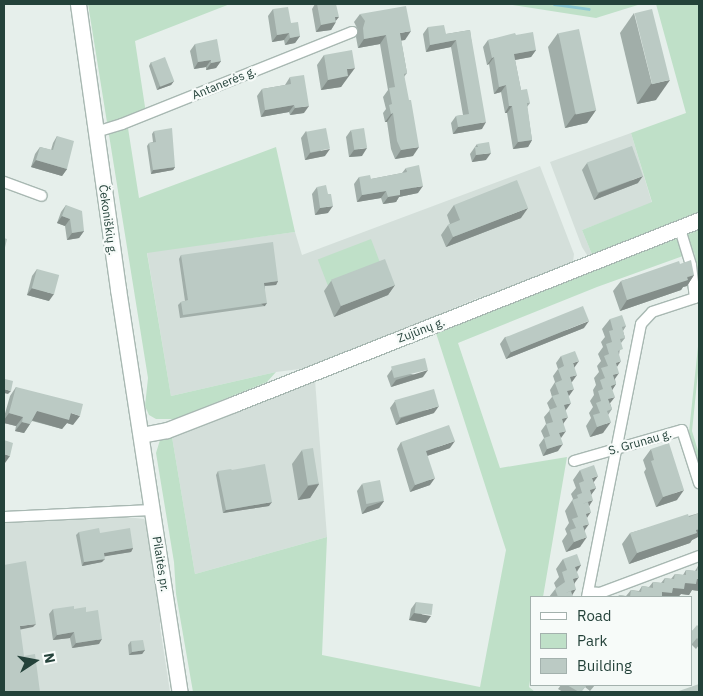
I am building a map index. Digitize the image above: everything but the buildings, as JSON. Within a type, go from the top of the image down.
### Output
[{"type":"main road","name":"Čekoniškių g.","points":[[78,4],[141,435]]},
{"type":"main road","name":"Zujūnų g.","points":[[141,435],[167,430],[210,414],[699,220]]},
{"type":"main road","name":"Pilaitės pr.","points":[[141,435],[180,692]]},
{"type":"street","name":"Antanerės g.","points":[[96,132],[122,124],[352,32]]},
{"type":"street","points":[[4,182],[42,196]]},
{"type":"street","points":[[680,228],[691,265],[695,298],[652,312],[641,324],[587,595],[600,593],[699,556]]},
{"type":"street","name":"S. Grunau g.","points":[[574,462],[682,430],[699,483]]},
{"type":"street","points":[[4,517],[152,510]]},
{"type":"shaded area","points":[[631,133],[652,203],[582,230],[593,257],[587,255],[582,247],[550,162]]},
{"type":"shaded area","points":[[540,166],[574,254],[573,262],[513,289],[478,298],[447,311],[424,325],[308,368],[276,372],[171,396],[147,252],[295,232],[302,255]]},
{"type":"shaded area","points":[[315,380],[327,537],[195,574],[172,437]]},
{"type":"shaded area","points":[[118,516],[144,519],[148,522],[160,594],[160,627],[170,692],[4,692],[4,523]]},
{"type":"green space","points":[[88,4],[230,4],[135,41],[147,120],[128,128],[139,198],[276,147],[295,232],[147,253],[171,396],[276,372],[267,382],[174,419],[156,419],[149,415],[145,406],[148,378]]},
{"type":"green space","points":[[507,4],[641,4],[596,18]]},
{"type":"green space","points":[[656,4],[699,4],[699,214],[593,257],[582,230],[652,202],[631,133],[686,113]]},
{"type":"green space","points":[[699,230],[699,279],[694,252],[597,287],[458,343],[500,468],[567,457],[543,596],[530,596],[529,687],[535,692],[193,692],[176,594],[174,562],[156,453],[160,440],[172,437],[195,574],[327,537],[322,655],[480,687],[506,550],[436,333]]},
{"type":"green space","points":[[371,239],[381,265],[328,286],[318,259]]},
{"type":"green space","points":[[699,337],[699,363],[692,431],[699,454],[699,467],[689,432]]},
{"type":"waterway","points":[[554,4],[589,9]]}]
